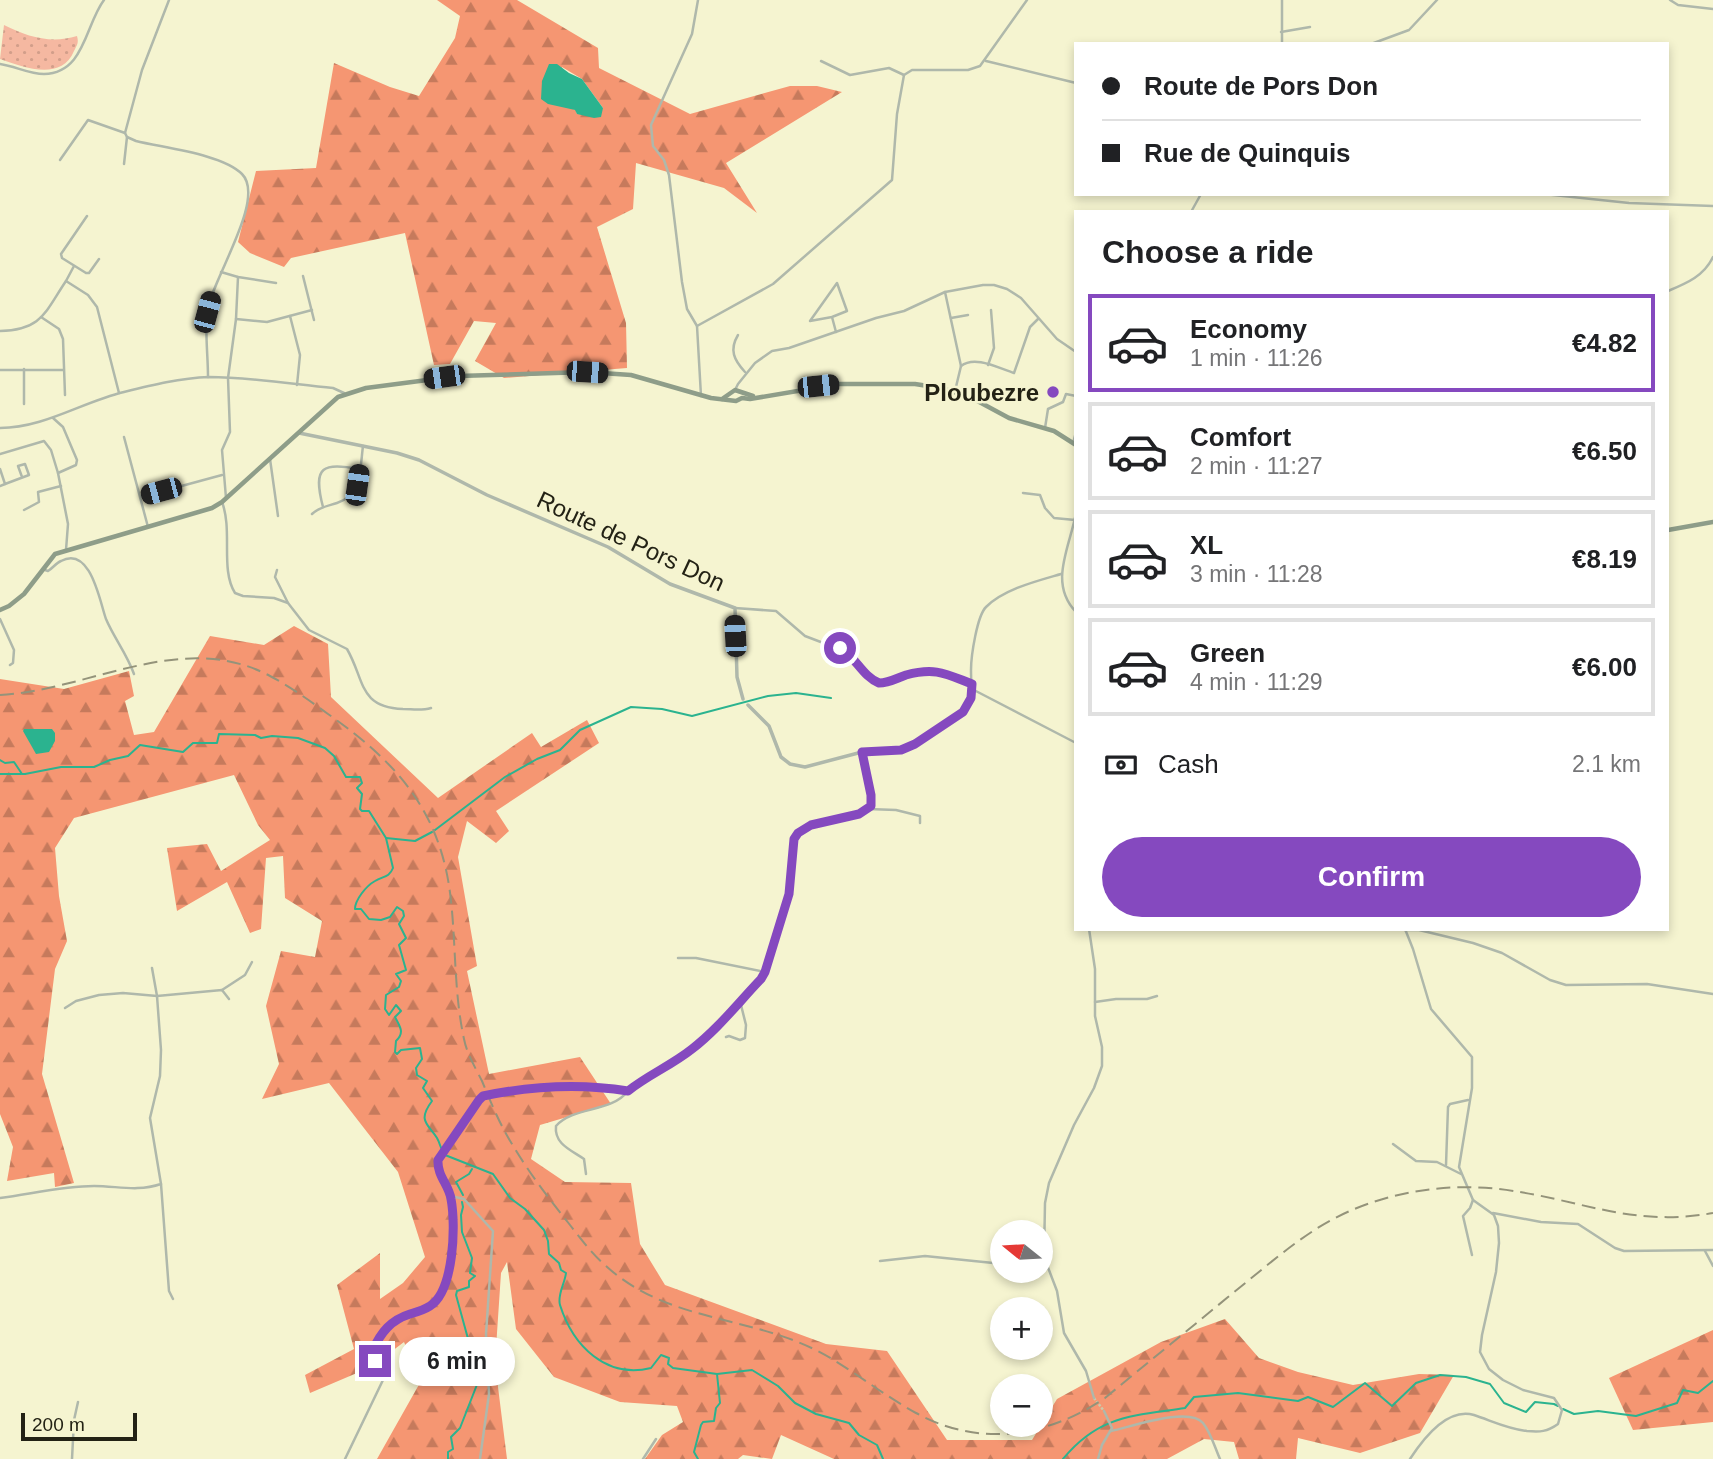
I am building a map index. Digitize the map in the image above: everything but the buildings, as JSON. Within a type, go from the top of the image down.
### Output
[{"type":"main road","points":[[0,610],[24,594],[55,554],[197,513],[224,500],[344,393],[444,377],[563,372],[631,375],[720,400],[737,395],[758,397],[839,384],[902,382],[972,398],[1009,418],[1045,428],[1074,443]]},
{"type":"main road","points":[[1669,530],[1713,522]]},
{"type":"street","points":[[0,64],[44,74],[54,73],[69,65],[79,54],[104,0]]},
{"type":"street","points":[[124,164],[127,137],[125,133],[142,70],[169,0]]},
{"type":"street","points":[[698,0],[692,34],[655,114],[650,132],[653,146],[664,160],[669,175],[687,309],[697,326],[701,396]]},
{"type":"street","points":[[697,326],[773,284],[892,180],[897,114],[904,75],[912,70],[972,70],[986,61],[1027,0]]},
{"type":"street","points":[[1282,0],[1282,42]]},
{"type":"street","points":[[1376,42],[1409,30],[1437,0]]},
{"type":"street","points":[[1670,0],[1678,5],[1713,9]]},
{"type":"street","points":[[1281,32],[1310,27]]},
{"type":"street","points":[[821,61],[850,75],[889,68],[904,75]]},
{"type":"street","points":[[986,61],[1074,83]]},
{"type":"street","points":[[60,160],[88,120],[125,133]]},
{"type":"street","points":[[127,137],[208,157],[240,171],[248,181],[247,203],[235,242],[213,289],[207,312],[208,377]]},
{"type":"street","points":[[1563,196],[1629,203],[1713,206]]},
{"type":"street","points":[[86,216],[61,254],[62,258],[89,273],[99,259]]},
{"type":"street","points":[[1669,290],[1704,271],[1713,257]]},
{"type":"street","points":[[0,331],[25,329],[41,317],[74,266]]},
{"type":"street","points":[[221,272],[275,282]]},
{"type":"street","points":[[303,276],[314,320]]},
{"type":"street","points":[[238,277],[236,319],[228,378],[230,432],[222,450],[228,527],[228,571],[234,591],[243,596],[274,598],[288,603]]},
{"type":"street","points":[[66,281],[88,295],[97,307],[119,393]]},
{"type":"street","points":[[837,284],[847,311],[832,317],[810,321],[837,284]]},
{"type":"street","points":[[737,395],[741,380],[759,358],[772,351],[904,311],[944,292],[994,285],[1021,298],[1057,339],[1074,351]]},
{"type":"street","points":[[944,292],[961,366],[955,392]]},
{"type":"street","points":[[236,319],[267,322],[312,310]]},
{"type":"street","points":[[988,365],[994,348],[991,310]]},
{"type":"street","points":[[951,318],[968,315]]},
{"type":"street","points":[[290,316],[300,355],[297,385]]},
{"type":"street","points":[[41,317],[59,330],[63,339],[65,395]]},
{"type":"street","points":[[832,317],[836,332]]},
{"type":"street","points":[[961,366],[971,362],[1014,373],[1027,332],[1038,319]]},
{"type":"street","points":[[738,335],[733,354],[737,364],[747,373]]},
{"type":"street","points":[[24,369],[24,404]]},
{"type":"street","points":[[0,370],[63,370]]},
{"type":"street","points":[[0,428],[24,426],[53,418],[119,393],[169,381],[208,377],[333,388],[344,393]]},
{"type":"street","points":[[1045,428],[1048,410],[1063,402],[1066,394],[1074,396]]},
{"type":"street","points":[[53,418],[63,426],[77,460],[76,465],[58,473]]},
{"type":"street","name":"Route de Pors Don","points":[[299,433],[419,460],[487,495],[608,547],[670,584],[735,608],[776,611],[805,636],[847,652],[867,676],[879,683],[933,670],[945,672],[972,684]]},
{"type":"street","points":[[124,437],[148,527]]},
{"type":"street","points":[[0,454],[44,441],[48,444],[58,473],[68,524],[66,550]]},
{"type":"street","points":[[312,514],[351,496],[357,485],[363,446]]},
{"type":"street","points":[[270,459],[278,516]]},
{"type":"street","points":[[323,507],[319,489],[322,472],[326,467],[333,465],[359,469]]},
{"type":"street","points":[[0,469],[5,484]]},
{"type":"street","points":[[141,497],[223,474]]},
{"type":"street","points":[[0,486],[22,477]]},
{"type":"street","points":[[24,510],[39,502],[38,492],[61,486]]},
{"type":"street","points":[[1023,493],[1040,495],[1045,508],[1054,518],[1074,520]]},
{"type":"street","points":[[1074,524],[1060,574],[1065,598],[1074,609]]},
{"type":"street","points":[[43,568],[48,571],[60,561],[70,559],[78,561],[90,573],[106,619],[134,674]]},
{"type":"street","points":[[277,570],[275,577],[288,603],[309,630],[347,649],[366,692],[374,702],[390,708],[430,708]]},
{"type":"street","points":[[735,608],[737,677],[743,699],[771,729],[780,757],[790,764],[805,767],[862,752],[901,750],[915,744],[963,712],[969,703],[972,689],[972,655],[981,614],[986,607],[1018,589],[1060,574]]},
{"type":"street","points":[[0,619],[14,650],[13,663],[10,666]]},
{"type":"street","points":[[972,689],[1074,742]]},
{"type":"street","points":[[862,752],[872,802],[868,809]]},
{"type":"street","points":[[586,1174],[584,1159],[556,1137],[556,1126],[568,1118],[620,1100],[652,1073],[692,1049],[761,979],[789,894],[794,839],[798,833],[811,825],[848,818],[868,809],[909,812],[920,816],[920,823]]},
{"type":"street","points":[[1044,1220],[1049,1183],[1102,1066],[1095,1002],[1096,969],[1088,931]]},
{"type":"street","points":[[1405,931],[1431,1009],[1471,1053],[1473,1071],[1470,1100],[1459,1167],[1473,1200],[1493,1213],[1534,1222],[1578,1224],[1624,1251],[1713,1250]]},
{"type":"street","points":[[1423,931],[1502,953],[1550,980],[1566,985],[1639,984],[1713,994]]},
{"type":"street","points":[[678,957],[765,972]]},
{"type":"street","points":[[65,1009],[88,997],[123,993],[157,996],[222,990],[244,975],[252,962]]},
{"type":"street","points":[[152,968],[161,1050],[160,1076],[150,1118],[161,1184],[169,1292],[173,1299]]},
{"type":"street","points":[[222,990],[229,999]]},
{"type":"street","points":[[1095,1002],[1157,996]]},
{"type":"street","points":[[726,1037],[729,1035],[740,1040],[745,1038],[747,1025],[740,1001]]},
{"type":"street","points":[[345,1459],[383,1380],[372,1355],[377,1340],[395,1320],[428,1308],[436,1302],[443,1290],[454,1239],[451,1196],[440,1177],[437,1165],[444,1146],[483,1096],[523,1088],[596,1086],[628,1091]]},
{"type":"street","points":[[1446,1165],[1448,1107],[1470,1100]]},
{"type":"street","points":[[1393,1144],[1416,1161],[1446,1165],[1461,1174]]},
{"type":"street","points":[[0,1198],[73,1187],[136,1190],[161,1184]]},
{"type":"street","points":[[451,1196],[464,1199],[493,1231],[486,1341],[489,1394],[480,1459]]},
{"type":"street","points":[[1472,1255],[1463,1216],[1473,1200]]},
{"type":"street","points":[[1410,1459],[1424,1438],[1454,1416],[1472,1415],[1506,1427],[1545,1432],[1558,1424],[1562,1417],[1559,1404],[1554,1398],[1523,1390],[1506,1382],[1489,1369],[1482,1357],[1480,1344],[1499,1258],[1498,1226],[1493,1213]]},
{"type":"street","points":[[1705,1251],[1713,1266]]},
{"type":"street","points":[[880,1261],[925,1256],[990,1263]]},
{"type":"street","points":[[1053,1283],[1057,1290],[1064,1333],[1086,1371],[1094,1398]]},
{"type":"street","points":[[72,1459],[78,1402]]},
{"type":"street","points":[[1104,1411],[1112,1430]]},
{"type":"street","points":[[1098,1459],[1102,1444],[1112,1430],[1183,1416],[1196,1419],[1204,1425],[1220,1459]]},
{"type":"street","points":[[643,1459],[656,1439]]},
{"type":"shaded area","points":[[4,25],[40,38],[77,36],[78,40],[68,61],[60,66],[41,70],[30,68],[0,59]]},
{"type":"shaded area","points":[[549,64],[557,64],[582,79],[603,108],[601,117],[577,114],[575,110],[548,104],[541,99],[542,81]]},
{"type":"shaded area","points":[[24,729],[52,729],[55,741],[49,752],[36,754]]},
{"type":"green space","points":[[437,0],[517,0],[598,48],[599,68],[690,114],[790,86],[817,86],[842,92],[726,163],[757,213],[724,188],[636,163],[633,209],[597,227],[626,323],[627,368],[504,378],[475,361],[496,323],[474,321],[450,364],[434,365],[405,233],[291,258],[284,267],[250,253],[238,242],[256,171],[316,168],[334,63],[390,87],[419,96],[455,38],[460,16]],"holes":[[[562,67],[582,79],[603,108],[577,114],[576,110],[570,108]]]},
{"type":"green space","points":[[294,626],[328,644],[331,697],[438,798],[532,733],[541,747],[587,720],[599,743],[496,811],[509,831],[496,843],[467,821],[458,857],[477,966],[467,971],[489,1074],[580,1057],[611,1104],[540,1125],[531,1159],[565,1182],[631,1183],[640,1244],[665,1285],[826,1344],[887,1351],[947,1440],[1032,1440],[1034,1437],[1053,1437],[1053,1406],[1057,1399],[1161,1342],[1225,1319],[1259,1358],[1298,1372],[1353,1385],[1419,1374],[1454,1375],[1420,1433],[1360,1453],[1298,1438],[1296,1459],[1239,1459],[1234,1442],[1204,1439],[1167,1459],[834,1459],[781,1435],[772,1459],[743,1455],[738,1459],[645,1459],[662,1435],[683,1422],[677,1406],[620,1402],[554,1377],[516,1329],[507,1262],[501,1273],[495,1363],[507,1459],[377,1459],[421,1381],[404,1342],[371,1367],[310,1393],[305,1375],[354,1349],[337,1285],[380,1253],[380,1299],[403,1283],[425,1257],[398,1172],[329,1083],[262,1099],[279,1064],[266,1006],[281,951],[315,957],[322,921],[285,898],[283,856],[266,858],[261,929],[250,933],[227,882],[177,911],[167,848],[207,844],[221,871],[270,840],[258,825],[234,775],[74,818],[55,848],[59,896],[67,941],[55,969],[42,1074],[74,1183],[55,1187],[54,1173],[7,1181],[13,1147],[0,1114],[0,679],[64,689],[129,671],[134,696],[125,701],[134,735],[154,732],[210,636],[264,645]]},
{"type":"green space","points":[[1713,1330],[1713,1422],[1633,1430],[1609,1378]]},
{"type":"waterway","points":[[435,830],[505,777],[560,750],[580,730],[631,707],[662,709],[692,716],[768,696],[796,693],[831,698]]},
{"type":"waterway","points":[[0,760],[5,763],[14,762],[22,774],[61,767],[94,767],[128,756],[140,745],[183,752],[193,743],[217,743],[219,734],[298,738],[325,748],[334,756],[346,777],[360,777],[362,783],[357,788],[362,794],[360,809],[369,811],[386,838],[393,868],[388,875],[365,890],[355,909],[361,909],[369,919],[381,920],[390,917],[397,907],[403,911],[404,916],[399,924],[406,938],[399,945],[406,970],[396,974],[401,981],[399,987],[386,995],[385,1009],[389,1015],[396,1005],[401,1011],[395,1017],[401,1032],[396,1041],[395,1052],[397,1054],[401,1050],[420,1048],[422,1059],[416,1068],[417,1075],[427,1081],[423,1088],[432,1101],[425,1118],[445,1155],[493,1174],[510,1198],[525,1209],[544,1230],[549,1254],[566,1273],[560,1305],[573,1334],[594,1356],[620,1369],[651,1368],[661,1355],[669,1358],[668,1364],[673,1368],[717,1374],[752,1370],[778,1386],[795,1403],[816,1414],[849,1423],[859,1435],[877,1445],[883,1459]]},
{"type":"waterway","points":[[0,774],[21,774]]},
{"type":"waterway","points":[[386,838],[415,841],[432,832]]},
{"type":"waterway","points":[[463,1195],[456,1182],[472,1169]]},
{"type":"waterway","points":[[448,1459],[448,1452],[453,1449],[451,1437],[460,1428],[478,1382],[475,1354],[470,1346],[456,1295],[457,1291],[469,1287],[469,1281],[475,1276],[470,1273],[472,1258],[462,1232],[462,1202]]},
{"type":"waterway","points":[[698,1459],[694,1452],[701,1425],[703,1422],[714,1421],[716,1408],[720,1403],[717,1374]]},
{"type":"waterway","points":[[1063,1459],[1076,1445],[1104,1426],[1133,1416],[1185,1408],[1194,1397],[1238,1393],[1298,1401],[1308,1397],[1333,1407],[1365,1383],[1392,1406],[1416,1383],[1440,1375],[1466,1377],[1490,1384],[1504,1403],[1526,1412],[1535,1402],[1558,1406]]},
{"type":"waterway","points":[[1563,1409],[1574,1414],[1598,1411],[1636,1416],[1677,1403],[1683,1390],[1698,1393],[1713,1381]]},
{"type":"tunnel","points":[[1094,1398],[1104,1411]]},
{"type":"railway","points":[[0,695],[34,691],[136,666],[203,658],[237,663],[270,676],[353,732],[395,771],[427,816],[446,870],[451,901],[458,1004],[467,1050],[511,1143],[587,1246],[606,1266],[659,1300],[804,1345],[832,1359],[905,1407],[940,1424],[964,1431],[1013,1433],[1060,1422],[1083,1411],[1105,1398],[1271,1262],[1316,1229],[1358,1207],[1381,1200],[1428,1190],[1476,1187],[1527,1193],[1604,1210],[1656,1217],[1713,1213]]},
{"type":"place","name":"Ploubezre","points":[[1053,392]]},
{"type":"route","points":[[375,1361],[373,1350],[384,1330],[395,1320],[428,1308],[436,1302],[443,1290],[454,1229],[451,1196],[440,1177],[437,1165],[440,1153],[479,1100],[483,1096],[523,1088],[596,1086],[628,1091],[692,1049],[715,1028],[765,972],[791,887],[792,846],[798,833],[817,823],[865,812],[871,806],[862,752],[905,749],[954,720],[969,703],[972,684],[957,677],[945,672],[927,670],[882,684],[867,676],[851,656],[840,648]]}]
